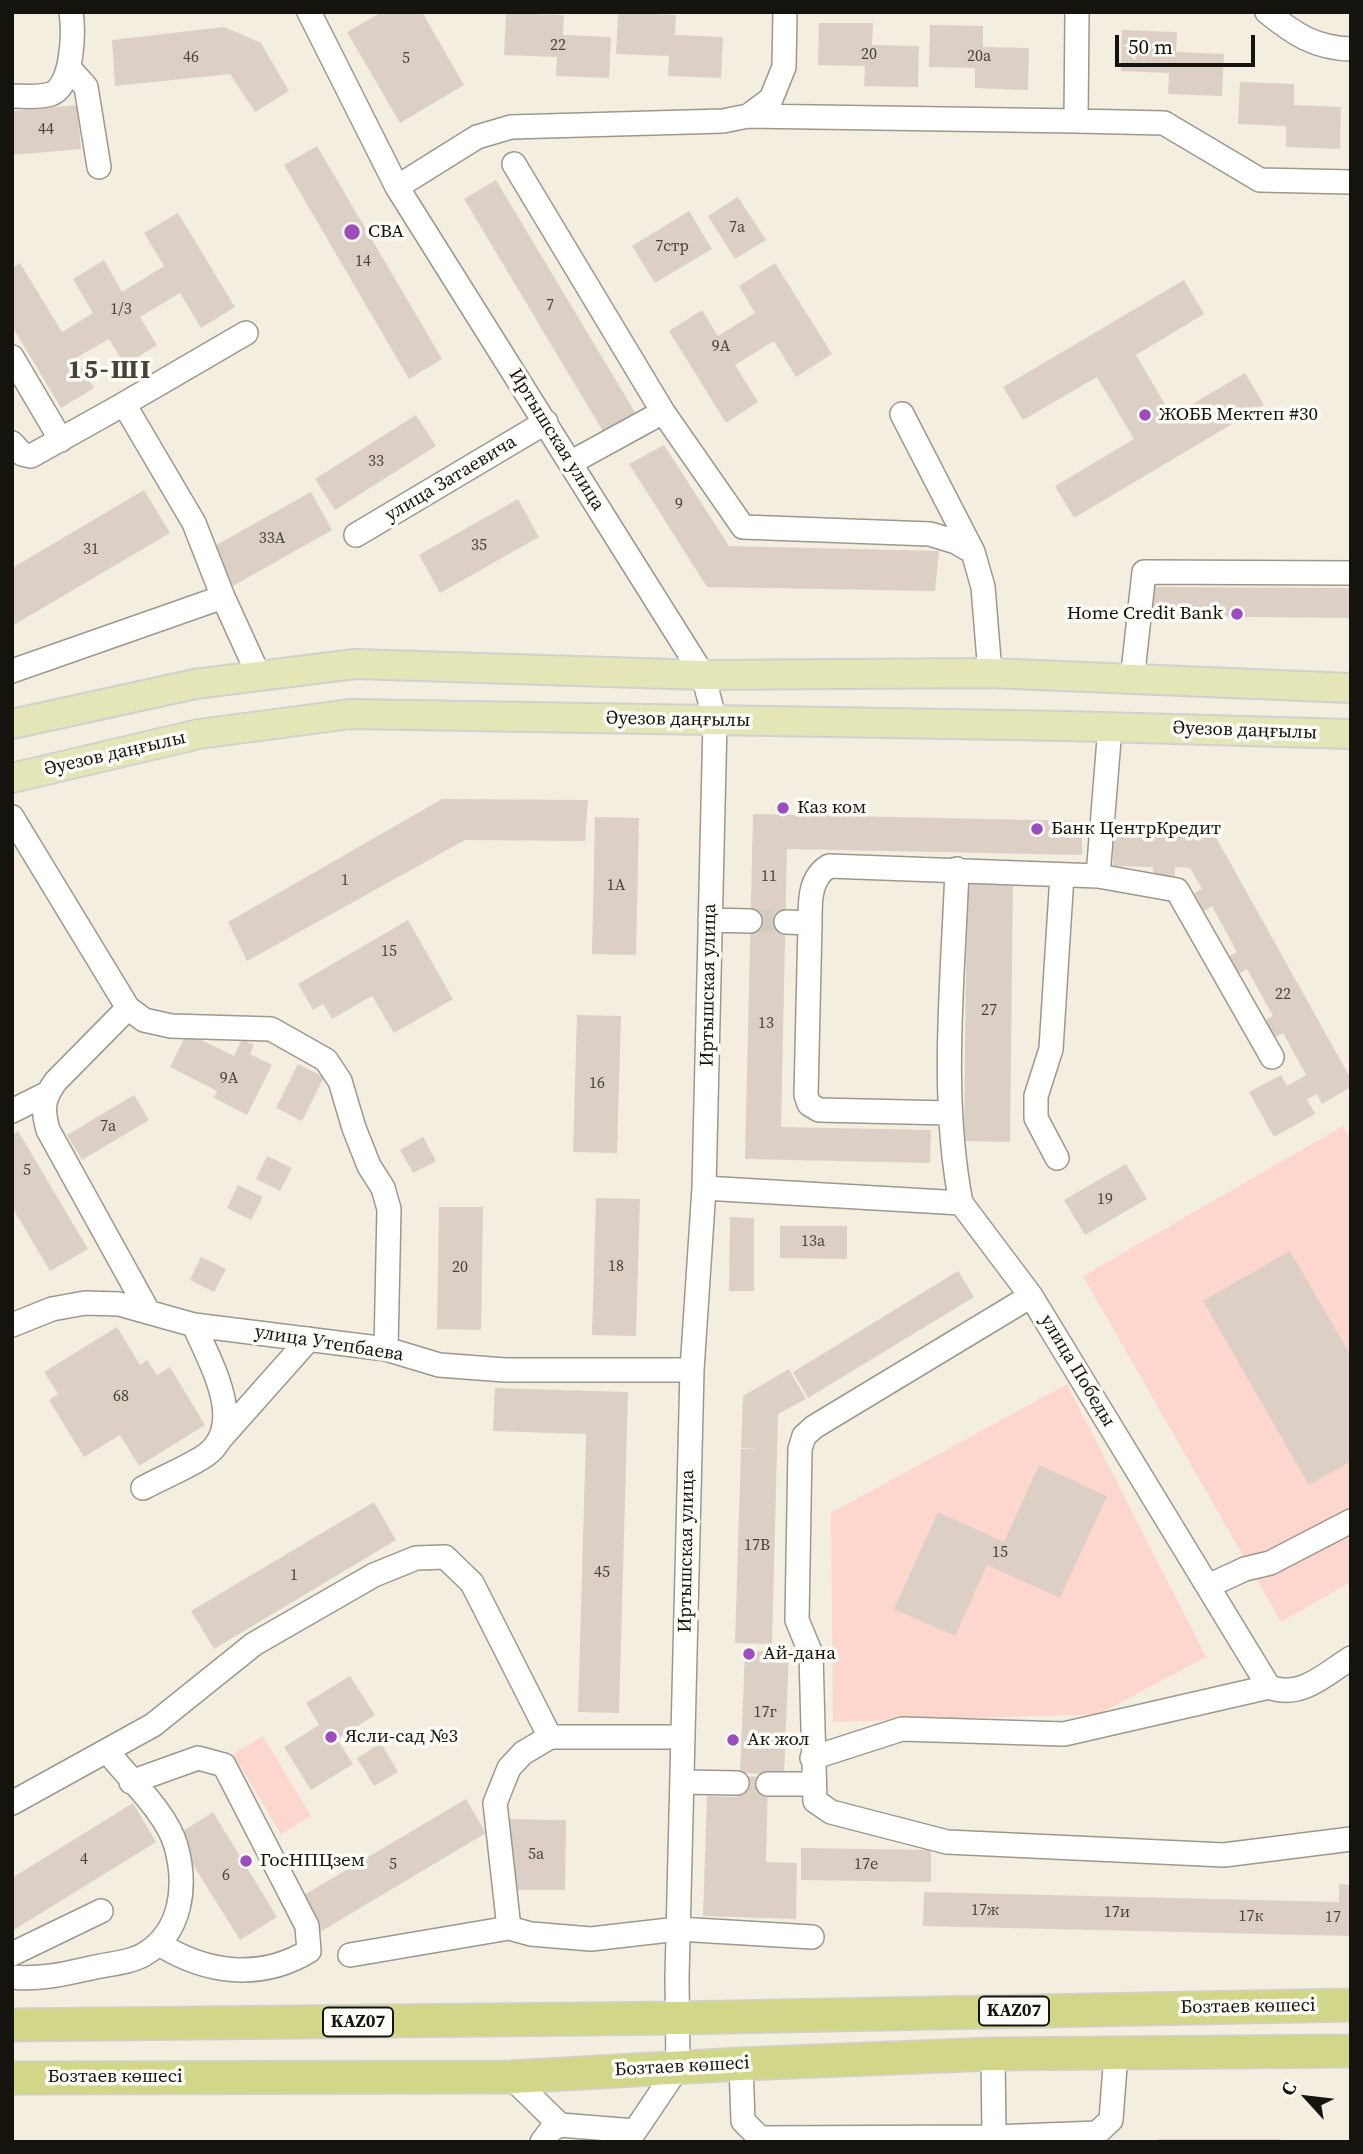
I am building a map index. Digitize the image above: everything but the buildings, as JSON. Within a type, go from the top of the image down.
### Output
[{"type":"highway","name":"Бозтаев көшесі","points":[[12,2025],[677,2018],[1351,2005]]},
{"type":"highway","name":"Бозтаев көшесі","points":[[12,2078],[511,2077],[993,2054],[1351,2051]]},
{"type":"main road","points":[[12,724],[195,684],[355,664],[703,675],[990,673],[1351,688]]},
{"type":"main road","name":"Әуезов даңғылы","points":[[12,778],[199,734],[351,713],[1351,734]]},
{"type":"street","points":[[12,96],[53,93],[60,87],[69,68],[71,12]]},
{"type":"street","name":"Иртышская улица","points":[[309,12],[397,187],[703,675],[715,721],[704,1188],[692,1370],[678,1929],[678,2067]]},
{"type":"street","points":[[748,116],[771,99],[784,67],[785,12]]},
{"type":"street","points":[[1076,121],[1077,12]]},
{"type":"street","points":[[1267,12],[1305,40],[1319,46],[1351,50]]},
{"type":"street","points":[[69,68],[86,87],[99,167]]},
{"type":"street","points":[[397,187],[477,137],[494,130],[511,127],[723,121],[748,116],[1164,123],[1260,180],[1351,182]]},
{"type":"street","points":[[514,164],[663,412],[743,527],[930,534],[956,542],[973,552]]},
{"type":"street","points":[[12,443],[22,454],[31,456],[246,333]]},
{"type":"street","points":[[12,357],[61,440]]},
{"type":"street","points":[[124,404],[194,523],[223,597],[259,676]]},
{"type":"street","points":[[570,463],[663,412]]},
{"type":"street","points":[[902,414],[973,552],[983,587],[990,673]]},
{"type":"street","name":"улица Затаевича","points":[[356,535],[546,422]]},
{"type":"street","points":[[1132,681],[1144,572],[1351,573]]},
{"type":"street","points":[[12,671],[223,597]]},
{"type":"street","points":[[1098,876],[1110,727]]},
{"type":"street","points":[[12,817],[128,1008],[144,1020],[171,1026],[271,1029],[327,1060],[340,1081],[354,1128],[369,1166],[383,1188],[389,1209],[386,1349]]},
{"type":"street","points":[[949,1113],[819,1110],[808,1104],[806,1095],[811,894],[820,872],[829,866],[1098,876],[1177,890],[1272,1057]]},
{"type":"street","points":[[704,1188],[961,1203],[951,1154],[949,1113],[957,869]]},
{"type":"street","points":[[1057,1158],[1036,1118],[1036,1096],[1051,1049],[1062,875]]},
{"type":"street","points":[[710,920],[750,921]]},
{"type":"street","points":[[786,922],[810,923]]},
{"type":"street","points":[[12,1111],[46,1094],[128,1008]]},
{"type":"street","points":[[46,1094],[42,1112],[48,1130],[148,1311]]},
{"type":"street","name":"улица Победы","points":[[961,1203],[1031,1296],[1269,1687]]},
{"type":"street","points":[[1031,1296],[814,1427],[804,1437],[800,1450],[797,1620],[811,1654],[812,1784],[815,1801],[831,1812],[947,1842],[1224,1855],[1351,1839]]},
{"type":"street","name":"улица Утепбаева","points":[[12,1325],[52,1309],[85,1303],[119,1304],[194,1325],[386,1349],[439,1365],[505,1370],[692,1370]]},
{"type":"street","points":[[194,1325],[224,1398],[225,1416],[221,1438]]},
{"type":"street","points":[[143,1488],[207,1454],[309,1339]]},
{"type":"street","points":[[1208,1586],[1245,1569],[1270,1563],[1351,1521]]},
{"type":"street","points":[[12,1803],[153,1725],[254,1644],[374,1575],[416,1558],[445,1557],[472,1583],[550,1737]]},
{"type":"street","points":[[812,1758],[902,1728],[1064,1734],[1269,1687],[1284,1693],[1300,1690],[1351,1658]]},
{"type":"street","points":[[509,1928],[495,1803],[509,1768],[523,1753],[550,1737],[683,1737]]},
{"type":"street","points":[[12,1977],[38,1980],[141,1957],[159,1944],[173,1925],[182,1898],[176,1845],[152,1805],[107,1751]]},
{"type":"street","points":[[131,1782],[198,1758],[224,1765],[307,1926],[309,1951],[288,1964],[221,1971],[186,1960],[159,1944]]},
{"type":"street","points":[[682,1782],[737,1783]]},
{"type":"street","points":[[768,1784],[812,1784]]},
{"type":"street","points":[[12,1954],[101,1911]]},
{"type":"street","points":[[349,1955],[509,1928],[531,1934],[591,1939],[678,1929],[812,1937]]},
{"type":"street","points":[[741,2064],[743,2121],[760,2138],[994,2137],[1097,2133],[1104,2129],[1111,2120],[1116,2053]]},
{"type":"street","points":[[993,2054],[994,2137]]},
{"type":"street","points":[[542,2142],[551,2130],[560,2125],[635,2131],[678,2067]]},
{"type":"street","points":[[511,2077],[560,2125]]},
{"type":"shaded area","points":[[1343,1126],[1351,1140],[1351,1582],[1281,1622],[1083,1276]]},
{"type":"shaded area","points":[[1067,1384],[1206,1657],[1099,1714],[833,1722],[831,1513]]},
{"type":"shaded area","points":[[263,1736],[311,1816],[281,1834],[233,1754]]},
{"type":"tunnel","points":[[750,921],[786,922]]},
{"type":"place","name":"СВА","points":[[352,232]]},
{"type":"place","name":"ЖОББ Мектеп #30","points":[[1145,415]]},
{"type":"place","name":"Home Credit Bank","points":[[1237,614]]},
{"type":"place","name":"Каз ком","points":[[783,808]]},
{"type":"place","name":"Банк ЦентрКредит","points":[[1037,829]]},
{"type":"place","name":"Ай-дана","points":[[749,1654]]},
{"type":"place","name":"Ясли-сад №3","points":[[331,1737]]},
{"type":"place","name":"Ак жол","points":[[733,1740]]},
{"type":"place","name":"ГосНПЦзем","points":[[246,1861]]},
{"type":"district","name":"15-ШІ","points":[[110,371]]}]
